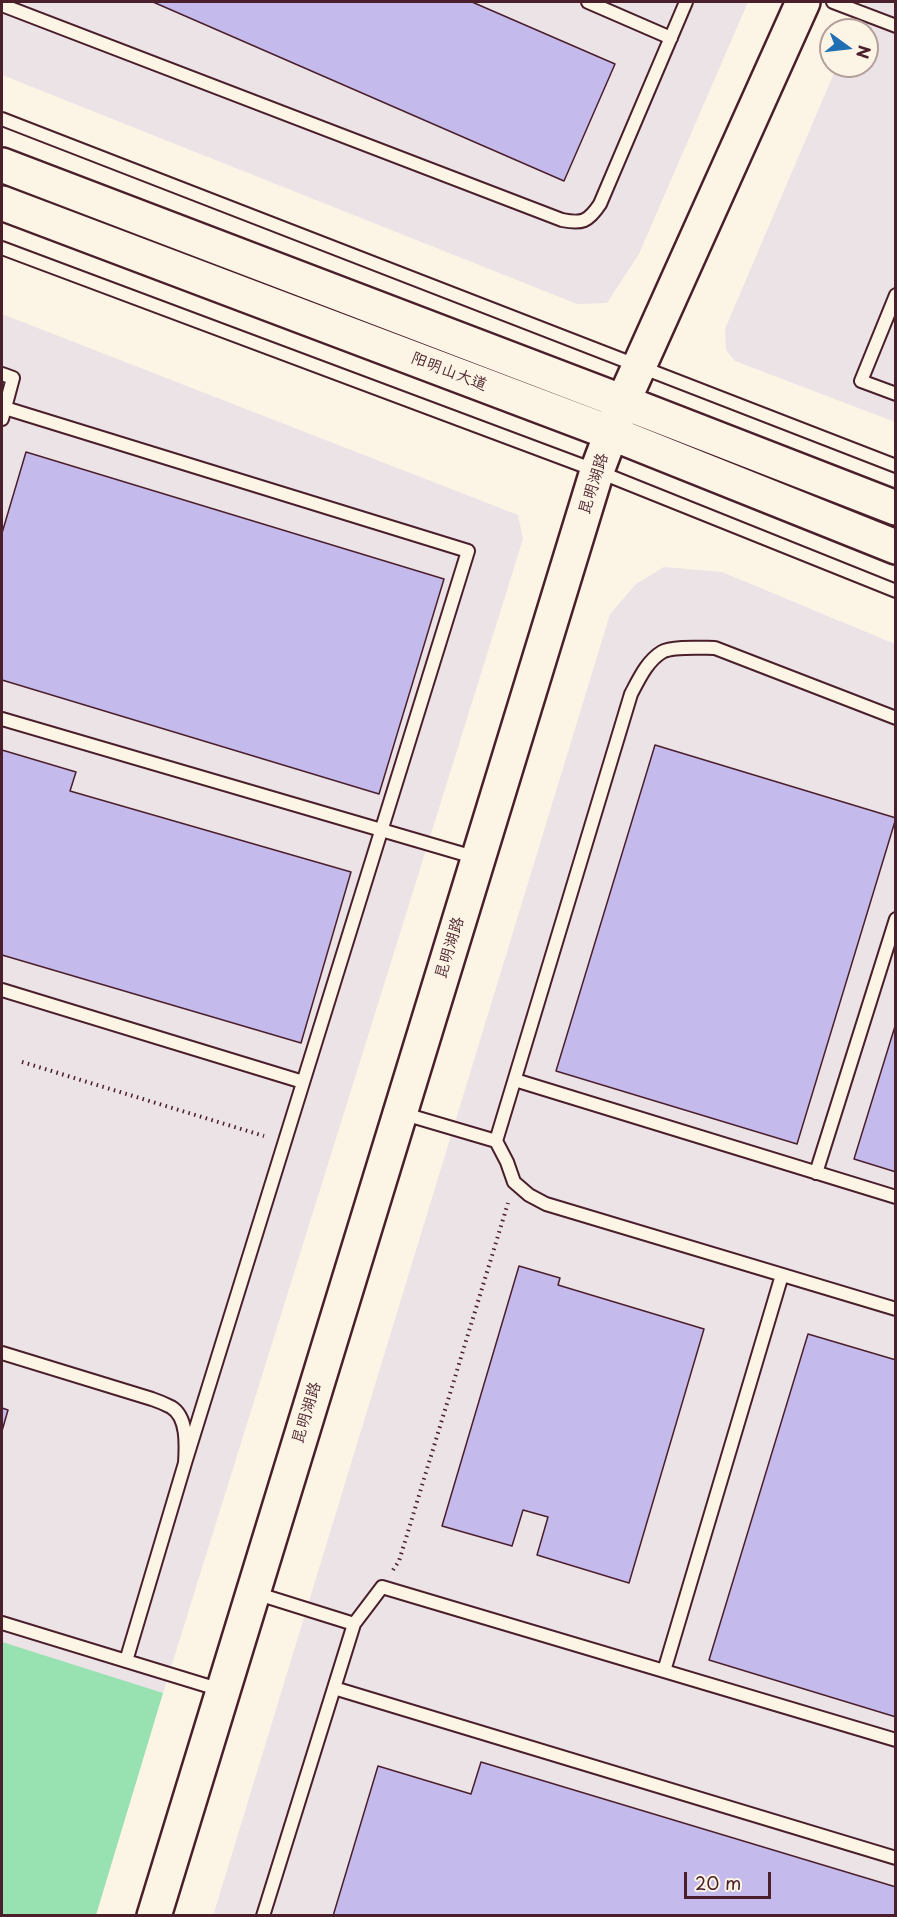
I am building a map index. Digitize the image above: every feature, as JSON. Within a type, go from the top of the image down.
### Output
[{"type":"street","name":"昆明湖路","points":[[154,1916],[597,471],[623,402],[803,2]]},
{"type":"street","name":"阳明山大道","points":[[2,165],[896,508]]},
{"type":"street","name":"阳明山大道","points":[[2,203],[611,434],[896,547]]},
{"type":"lane","points":[[588,2],[671,38]]},
{"type":"lane","points":[[2,5],[562,220],[578,223],[592,216],[600,204],[686,2]]},
{"type":"lane","points":[[833,2],[896,26]]},
{"type":"lane","points":[[2,119],[896,466]]},
{"type":"lane","points":[[2,248],[597,471],[896,591]]},
{"type":"lane","points":[[896,295],[861,381],[896,394]]},
{"type":"lane","points":[[2,374],[13,378],[3,413],[468,551],[185,1463],[126,1661]]},
{"type":"lane","points":[[496,1142],[631,694],[643,671],[663,651],[715,648],[896,718]]},
{"type":"lane","points":[[2,719],[478,858]]},
{"type":"lane","points":[[816,1173],[896,919]]},
{"type":"lane","points":[[2,990],[303,1082]]},
{"type":"lane","points":[[514,1080],[896,1197]]},
{"type":"lane","points":[[400,1113],[496,1142],[507,1162],[514,1182],[529,1195],[546,1204],[896,1309]]},
{"type":"lane","points":[[664,1671],[782,1275]]},
{"type":"lane","points":[[2,1353],[152,1399],[173,1408],[181,1422],[186,1439],[185,1463]]},
{"type":"lane","points":[[263,1916],[354,1624],[382,1587],[896,1740]]},
{"type":"lane","points":[[252,1592],[354,1624]]},
{"type":"lane","points":[[2,1623],[222,1690]]},
{"type":"lane","points":[[334,1688],[896,1858]]},
{"type":"path","points":[[22,1062],[285,1142]]},
{"type":"path","points":[[382,1587],[399,1561],[514,1182]]},
{"type":"shaded area","points":[[2,2],[748,2],[639,254],[607,303],[577,304],[2,75]]},
{"type":"shaded area","points":[[865,2],[895,2],[895,422],[735,361],[726,350],[725,329],[832,78],[879,78],[879,18],[858,18]]},
{"type":"shaded area","points":[[2,314],[518,515],[523,539],[163,1693],[96,1915],[2,1915]]},
{"type":"shaded area","points":[[664,567],[722,572],[895,644],[895,1915],[213,1916],[610,614],[636,584]]},
{"type":"green space","points":[[2,1642],[163,1693],[96,1915],[2,1915]]},
{"type":"building","points":[[153,2],[472,2],[615,64],[564,181]]},
{"type":"building","points":[[26,452],[444,579],[379,794],[2,680],[2,533]]},
{"type":"building","points":[[655,745],[896,818],[797,1144],[556,1071]]},
{"type":"building","points":[[2,750],[76,772],[70,791],[351,872],[301,1043],[2,955]]},
{"type":"building","points":[[896,1023],[896,1172],[854,1159]]},
{"type":"building","points":[[519,1266],[560,1278],[558,1285],[704,1329],[629,1583],[537,1555],[548,1517],[523,1510],[512,1546],[442,1526]]},
{"type":"building","points":[[808,1334],[896,1360],[896,1717],[709,1660]]},
{"type":"building","points":[[2,1408],[8,1410],[2,1431]]},
{"type":"building","points":[[481,1762],[896,1887],[896,1916],[333,1916],[378,1766],[471,1794]]}]
